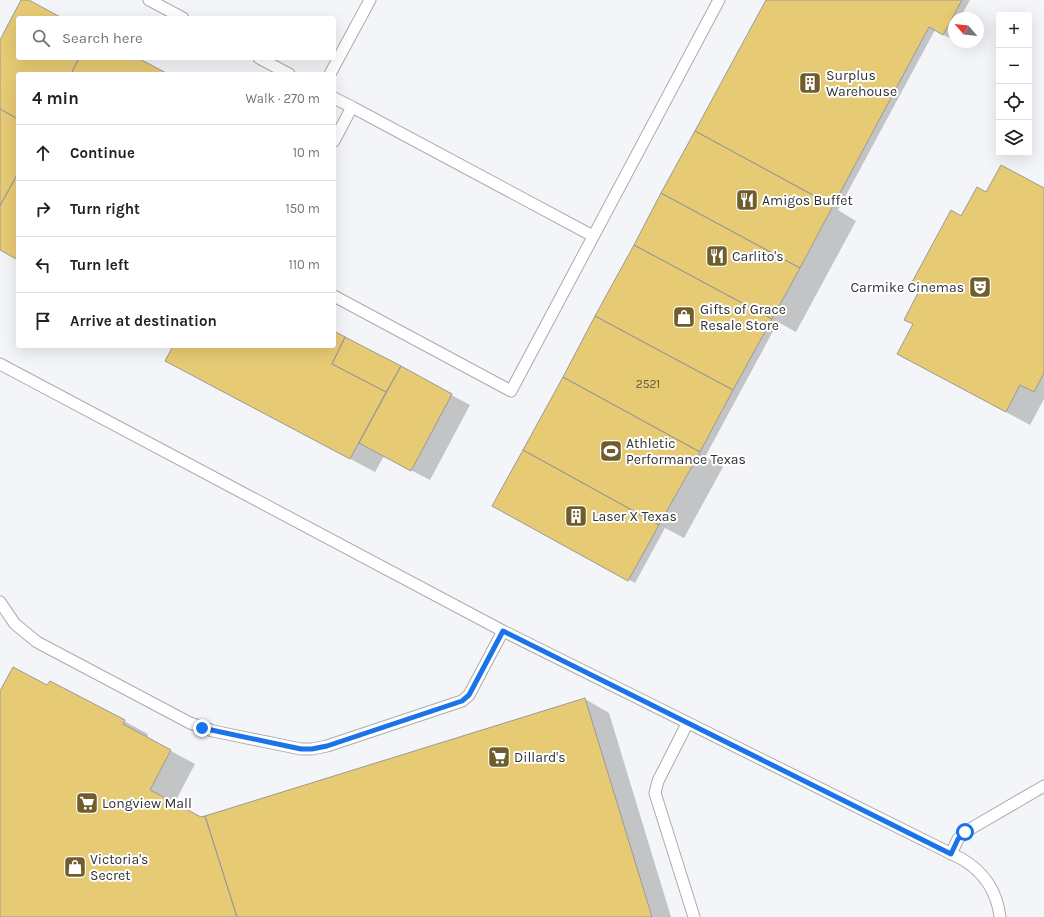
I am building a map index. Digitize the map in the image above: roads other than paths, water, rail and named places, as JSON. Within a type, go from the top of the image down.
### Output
[{"type":"lane","points":[[149,0],[179,16]]},
{"type":"lane","points":[[331,72],[370,0]]},
{"type":"lane","points":[[336,297],[511,391],[719,0]]},
{"type":"lane","points":[[263,60],[285,72]]},
{"type":"lane","points":[[336,99],[593,236]]},
{"type":"lane","points":[[336,137],[352,107]]},
{"type":"lane","points":[[0,364],[503,631],[687,724],[969,863],[983,876],[991,887],[996,898],[1000,917]]},
{"type":"lane","points":[[0,602],[21,630],[37,642],[190,723],[213,731],[301,749],[327,746],[462,701],[469,695],[503,631]]},
{"type":"lane","points":[[687,724],[658,781],[655,793],[694,917]]},
{"type":"lane","points":[[951,854],[958,839],[965,832],[1044,786]]},
{"type":"place","name":"Surplus Warehouse","points":[[810,83]]},
{"type":"place","name":"Amigos Buffet","points":[[747,200]]},
{"type":"place","name":"Carlito's","points":[[717,256]]},
{"type":"place","name":"Carmike Cinemas","points":[[980,287]]},
{"type":"place","name":"Gifts of Grace Resale Store","points":[[684,317]]},
{"type":"place","name":"Athletic Performance Texas","points":[[611,451]]},
{"type":"place","name":"Laser X Texas","points":[[576,516]]},
{"type":"place","name":"Dillard's","points":[[499,757]]},
{"type":"place","name":"Longview Mall","points":[[87,803]]},
{"type":"place","name":"Victoria's Secret","points":[[75,867]]}]
